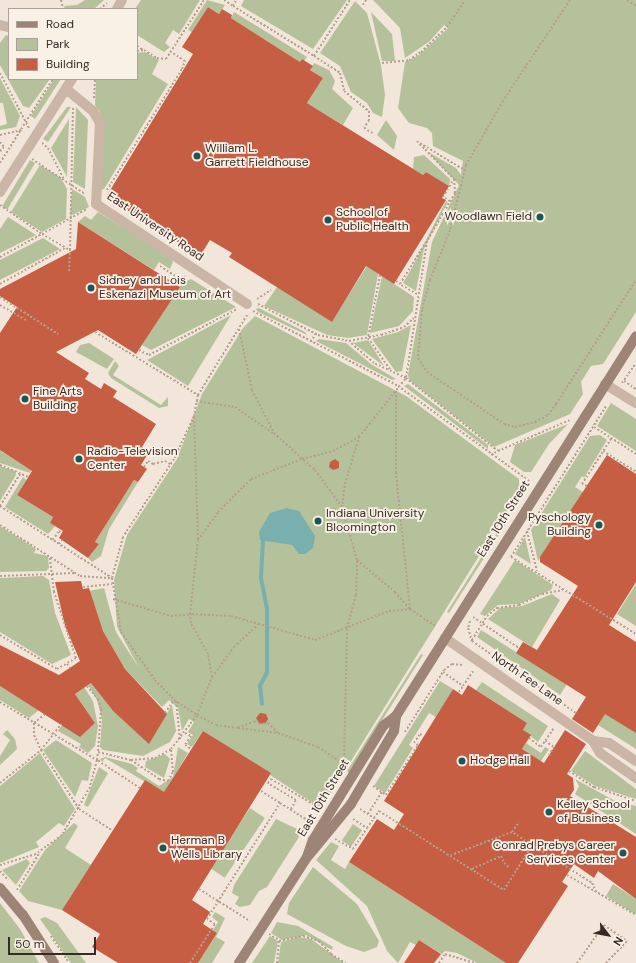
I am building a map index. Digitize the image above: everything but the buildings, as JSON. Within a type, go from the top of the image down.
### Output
[{"type":"street","points":[[0,192],[71,80]]},
{"type":"street","points":[[66,89],[93,111]]},
{"type":"street","name":"East University Road","points":[[93,111],[100,123],[96,204],[251,305]]},
{"type":"street","name":"East 10th Street","points":[[239,963],[307,857],[313,840],[384,726],[396,716],[636,337]]},
{"type":"street","points":[[605,384],[636,403]]},
{"type":"street","name":"North Fee Lane","points":[[446,638],[593,741],[600,753],[636,778]]},
{"type":"street","name":"North Fee Lane","points":[[593,741],[610,743],[636,761]]},
{"type":"street","points":[[0,888],[23,915],[54,963]]},
{"type":"path","points":[[101,8],[109,0]]},
{"type":"path","points":[[138,47],[157,58],[166,59],[204,0]]},
{"type":"path","points":[[224,0],[340,73],[344,91],[369,110],[369,120],[364,128],[374,134]]},
{"type":"path","points":[[233,6],[236,0]]},
{"type":"path","points":[[314,56],[350,0]]},
{"type":"path","points":[[362,5],[366,0]]},
{"type":"path","points":[[382,63],[409,60],[421,52],[447,27],[465,0]]},
{"type":"path","points":[[570,0],[502,101],[464,170],[454,217],[422,310],[418,358],[427,372],[494,418],[515,427],[535,422],[548,415],[636,280]]},
{"type":"path","points":[[627,0],[636,6]]},
{"type":"path","points":[[138,51],[144,50]]},
{"type":"path","points":[[0,257],[96,204],[182,69],[184,61],[171,52]]},
{"type":"path","points":[[0,73],[26,122]]},
{"type":"path","points":[[0,163],[53,80]]},
{"type":"path","points":[[93,111],[95,80]]},
{"type":"path","points":[[69,271],[69,220],[73,107]]},
{"type":"path","points":[[0,134],[21,130]]},
{"type":"path","points":[[400,284],[455,192],[454,179],[417,141],[464,170]]},
{"type":"path","points":[[0,142],[3,148],[8,151]]},
{"type":"path","points":[[11,146],[63,178],[96,204]]},
{"type":"path","points":[[0,151],[3,148]]},
{"type":"path","points":[[48,148],[63,178]]},
{"type":"path","points":[[450,201],[443,197],[454,179]]},
{"type":"path","points":[[0,206],[42,234],[70,250]]},
{"type":"path","points":[[342,508],[348,471],[359,437],[398,386],[406,378],[427,241]]},
{"type":"path","points":[[0,284],[65,248]]},
{"type":"path","points":[[380,275],[368,338],[391,371]]},
{"type":"path","points":[[396,281],[418,295]]},
{"type":"path","points":[[139,350],[148,355],[251,305],[271,290]]},
{"type":"path","points":[[0,297],[58,334]]},
{"type":"path","points":[[212,677],[208,654],[191,624],[190,614],[198,540],[194,416],[198,395],[251,305]]},
{"type":"path","points":[[251,305],[315,333],[349,341],[368,338],[404,327],[414,318]]},
{"type":"path","points":[[251,305],[311,342],[398,386],[490,455],[529,481]]},
{"type":"path","points":[[0,306],[28,322]]},
{"type":"path","points":[[238,328],[252,390],[280,439]]},
{"type":"path","points":[[96,332],[198,395]]},
{"type":"path","points":[[311,342],[315,333]]},
{"type":"path","points":[[349,341],[374,363],[406,378],[498,451]]},
{"type":"path","points":[[507,563],[636,362]]},
{"type":"path","points":[[624,381],[636,389]]},
{"type":"path","points":[[396,390],[396,473],[410,609]]},
{"type":"path","points":[[196,401],[235,407],[280,439],[326,484],[342,508],[357,560],[356,595],[346,628],[344,763]]},
{"type":"path","points":[[194,416],[170,464],[126,530],[112,578],[113,599],[121,632],[139,662],[175,701],[197,715],[216,725],[278,733],[318,747],[349,767]]},
{"type":"path","points":[[490,455],[573,419]]},
{"type":"path","points":[[594,427],[636,454]]},
{"type":"path","points":[[198,540],[223,506],[251,479],[302,459],[333,451],[359,437]]},
{"type":"path","points":[[586,486],[582,484],[611,439]]},
{"type":"path","points":[[603,451],[636,472]]},
{"type":"path","points":[[144,467],[148,461],[154,464],[165,461],[170,464]]},
{"type":"path","points":[[0,465],[21,472],[28,477]]},
{"type":"path","points":[[21,472],[0,506],[112,578]]},
{"type":"path","points":[[0,525],[76,573],[87,578],[112,578]]},
{"type":"path","points":[[53,540],[59,531],[62,533]]},
{"type":"path","points":[[527,531],[538,572]]},
{"type":"path","points":[[59,544],[62,540]]},
{"type":"path","points":[[0,635],[57,669],[76,658],[60,617],[51,574],[50,557]]},
{"type":"path","points":[[511,557],[538,572],[563,590],[635,632]]},
{"type":"path","points":[[357,560],[395,592],[410,609],[437,627]]},
{"type":"path","points":[[0,576],[76,573]]},
{"type":"path","points":[[83,587],[112,584]]},
{"type":"path","points":[[472,641],[482,624],[497,608],[519,605],[542,594],[563,590]]},
{"type":"path","points":[[113,599],[171,616],[190,614],[230,616],[315,640],[375,615],[410,609]]},
{"type":"path","points":[[477,610],[468,628],[472,641],[576,713]]},
{"type":"path","points":[[473,617],[519,648]]},
{"type":"path","points":[[98,752],[131,760],[155,758],[171,749],[180,740],[197,715],[212,677],[234,647],[258,625]]},
{"type":"path","points":[[67,664],[70,668]]},
{"type":"path","points":[[401,739],[448,666],[460,664],[479,676]]},
{"type":"path","points":[[459,692],[473,671]]},
{"type":"path","points":[[443,672],[463,686]]},
{"type":"path","points":[[0,866],[41,849],[62,835],[79,809],[90,787],[97,760],[101,709],[98,699],[87,686]]},
{"type":"path","points":[[165,713],[175,701]]},
{"type":"path","points":[[175,701],[180,740]]},
{"type":"path","points":[[0,702],[97,760],[140,788]]},
{"type":"path","points":[[34,723],[45,714]]},
{"type":"path","points":[[238,728],[255,721],[261,724],[268,723],[278,733]]},
{"type":"path","points":[[34,723],[34,735],[41,750],[79,809],[113,831]]},
{"type":"path","points":[[548,723],[558,731]]},
{"type":"path","points":[[0,784],[41,750],[61,724]]},
{"type":"path","points":[[259,730],[261,724]]},
{"type":"path","points":[[529,738],[541,747],[554,728]]},
{"type":"path","points":[[185,733],[191,736],[185,745],[191,749]]},
{"type":"path","points":[[372,786],[387,796],[418,745],[414,743],[420,734],[424,736]]},
{"type":"path","points":[[545,741],[554,747],[548,758]]},
{"type":"path","points":[[131,760],[159,779],[168,781],[173,772],[171,749]]},
{"type":"path","points":[[569,771],[594,787],[636,801]]},
{"type":"path","points":[[291,810],[296,800],[268,783],[271,779],[324,811]]},
{"type":"path","points":[[368,791],[376,779]]},
{"type":"path","points":[[261,790],[308,820]]},
{"type":"path","points":[[368,814],[382,792]]},
{"type":"path","points":[[348,823],[361,802]]},
{"type":"path","points":[[190,963],[215,924],[207,919],[280,803]]},
{"type":"path","points":[[358,807],[374,818]]},
{"type":"path","points":[[334,838],[353,850],[379,811],[451,855],[504,890],[532,845]]},
{"type":"path","points":[[351,818],[368,828]]},
{"type":"path","points":[[451,855],[512,832],[519,822]]},
{"type":"path","points":[[512,832],[592,883],[597,894]]},
{"type":"path","points":[[330,842],[340,833]]},
{"type":"path","points":[[17,890],[41,849]]},
{"type":"path","points":[[472,869],[501,856],[504,863],[510,868]]},
{"type":"path","points":[[567,875],[597,894],[636,915]]},
{"type":"path","points":[[199,889],[250,921]]},
{"type":"path","points":[[577,963],[604,925],[628,940],[606,963]]},
{"type":"path","points":[[265,939],[271,928]]},
{"type":"path","points":[[268,933],[279,941],[309,937],[346,963]]},
{"type":"path","points":[[277,963],[279,941]]},
{"type":"path","points":[[439,963],[445,954],[474,963]]},
{"type":"green space","points":[[85,0],[104,0],[95,8],[65,8],[64,6],[77,5]]},
{"type":"green space","points":[[141,0],[200,0],[179,34],[173,30],[165,43],[170,47],[164,52],[138,36],[138,8],[136,8]]},
{"type":"green space","points":[[207,0],[225,5],[219,14],[208,7],[192,32],[188,30]]},
{"type":"green space","points":[[244,0],[347,0],[313,49],[241,6]]},
{"type":"green space","name":"Woodlawn Field","points":[[373,0],[636,0],[636,312],[603,364],[591,366],[581,382],[583,394],[570,414],[494,447],[409,380],[408,375],[432,242],[459,185],[428,152],[456,168],[461,175],[463,161],[433,146],[432,133],[427,128],[409,123],[398,108],[405,62],[419,55],[448,28],[444,25],[430,41],[405,58],[400,28]]},
{"type":"green space","points":[[355,1],[367,13],[381,65],[385,95],[382,117],[373,113],[367,103],[351,92],[340,66],[320,53]]},
{"type":"green space","points":[[234,12],[307,57],[304,61],[300,62],[231,18]]},
{"type":"green space","points":[[371,12],[392,34],[395,61],[382,61]]},
{"type":"green space","points":[[6,35],[8,36],[8,79],[0,65],[0,43]]},
{"type":"green space","points":[[145,52],[159,60],[152,74],[168,84],[104,189],[100,190],[100,112],[95,105],[96,80],[138,80],[138,53]]},
{"type":"green space","points":[[314,63],[329,70],[335,81],[332,89],[353,108],[343,125],[307,103],[323,78],[310,70]]},
{"type":"green space","points":[[0,78],[20,116],[16,127],[0,130],[0,126],[7,124],[3,103],[0,103]]},
{"type":"green space","points":[[8,80],[49,80],[29,108],[23,106]]},
{"type":"green space","points":[[53,80],[60,80],[35,119],[31,116]]},
{"type":"green space","points":[[67,107],[71,107],[48,142],[43,139]]},
{"type":"green space","points":[[76,107],[88,120],[85,189],[73,182]]},
{"type":"green space","points":[[69,119],[67,177],[51,148]]},
{"type":"green space","points":[[386,120],[397,136],[394,150],[377,135]]},
{"type":"green space","points":[[424,155],[450,179],[449,186],[426,172],[423,175],[413,169],[414,157]]},
{"type":"green space","points":[[30,160],[35,163],[7,209],[2,206]]},
{"type":"green space","points":[[40,165],[61,178],[67,189],[66,219],[42,232],[11,212]]},
{"type":"green space","points":[[72,189],[85,197],[89,207],[70,216]]},
{"type":"green space","points":[[446,201],[448,202],[406,284],[404,283]]},
{"type":"green space","points":[[98,212],[170,257],[173,262],[170,269],[159,262],[154,270],[78,222],[85,216],[91,220]]},
{"type":"green space","points":[[8,217],[36,235],[0,253],[0,229]]},
{"type":"green space","points":[[43,238],[60,249],[0,280],[0,260]]},
{"type":"green space","points":[[424,248],[416,291],[403,283]]},
{"type":"green space","points":[[367,266],[378,274],[367,335],[348,338],[327,335],[264,306],[277,287],[332,321]]},
{"type":"green space","points":[[382,276],[414,297],[413,311],[399,326],[370,333]]},
{"type":"green space","points":[[191,279],[236,307],[151,350],[142,345],[182,283]]},
{"type":"green space","points":[[259,308],[305,332],[307,335],[258,312],[256,309]]},
{"type":"green space","points":[[231,315],[188,386],[147,360]]},
{"type":"green space","points":[[255,316],[406,396],[519,479],[519,492],[326,801],[319,807],[203,731],[192,747],[187,744],[193,735],[188,732],[194,722],[189,719],[182,731],[178,708],[169,700],[162,707],[125,669],[103,631],[89,591],[104,588],[116,632],[139,668],[117,627],[114,580],[127,535],[177,459],[202,394],[243,328]]},
{"type":"green space","points":[[411,325],[402,371],[396,372],[372,339],[398,332]]},
{"type":"green space","points":[[319,339],[346,343],[371,364],[396,379],[392,380],[316,341]]},
{"type":"green space","points":[[368,340],[384,366],[353,343]]},
{"type":"green space","points":[[89,343],[114,359],[107,369],[76,352],[80,345]]},
{"type":"green space","points":[[115,361],[119,366],[113,375],[161,405],[168,397],[168,406],[159,408],[111,378],[108,373]]},
{"type":"green space","points":[[408,384],[488,445],[488,449],[404,386]]},
{"type":"green space","points":[[611,403],[636,419],[636,451],[597,426]]},
{"type":"green space","points":[[568,424],[549,444],[531,472],[524,472],[510,462],[515,445]]},
{"type":"green space","points":[[600,435],[607,440],[584,478],[582,476],[575,487],[583,492],[538,561],[531,530],[590,436]]},
{"type":"green space","points":[[0,437],[1,451],[31,470],[30,473],[0,463]]},
{"type":"green space","points":[[0,466],[15,471],[16,475],[0,501]]},
{"type":"green space","points":[[23,477],[26,480],[17,495],[53,517],[50,523],[55,526],[48,534],[5,507]]},
{"type":"green space","points":[[134,480],[138,482],[109,529],[101,556],[92,562],[88,558],[99,544],[95,542]]},
{"type":"green space","points":[[503,523],[505,525],[449,613],[447,612]]},
{"type":"green space","points":[[0,526],[36,549],[34,553],[48,556],[49,568],[46,571],[0,572]]},
{"type":"green space","points":[[525,537],[531,564],[515,554]]},
{"type":"green space","points":[[515,560],[553,585],[551,590],[519,604],[498,605],[485,616],[480,614]]},
{"type":"green space","points":[[43,576],[49,580],[55,613],[71,655],[52,664],[0,632],[0,578]]},
{"type":"green space","points":[[636,584],[636,626],[617,614]]},
{"type":"green space","points":[[552,594],[560,600],[532,647],[488,619],[500,608],[522,606]]},
{"type":"green space","points":[[481,630],[567,684],[560,695],[477,637]]},
{"type":"green space","points":[[421,654],[423,655],[349,773],[347,771]]},
{"type":"green space","points":[[440,681],[453,689],[436,717],[429,713],[409,745],[413,748],[385,793],[374,786]]},
{"type":"green space","points":[[482,682],[548,726],[538,742],[523,730],[527,723],[476,690]]},
{"type":"green space","points":[[91,683],[113,711],[149,743],[172,705],[176,731],[170,742],[143,756],[103,750],[100,747],[102,719],[97,700],[88,685]]},
{"type":"green space","points":[[0,686],[39,710],[29,718],[0,700]]},
{"type":"green space","points":[[84,687],[93,701],[98,726],[95,746],[88,753],[79,747],[81,744],[58,731],[62,725],[80,736],[95,723],[75,694]]},
{"type":"green space","points":[[605,713],[636,731],[636,749],[598,725]]},
{"type":"green space","points":[[7,730],[15,739],[17,749],[0,765],[0,756],[10,740],[3,734]]},
{"type":"green space","points":[[56,740],[92,763],[88,781],[82,780],[75,797],[43,750]]},
{"type":"green space","points":[[526,743],[541,753],[545,747],[549,749],[541,761],[517,756]]},
{"type":"green space","points":[[178,747],[188,753],[164,793],[105,758],[102,762],[100,759],[105,757],[132,764],[138,768],[136,771],[159,786],[173,777]]},
{"type":"green space","points":[[585,751],[636,789],[636,799],[595,786],[571,771]]},
{"type":"green space","points":[[40,753],[75,809],[64,826],[59,823],[36,842],[39,847],[0,863],[0,786]]},
{"type":"green space","points":[[165,754],[170,759],[164,778],[145,767],[146,761]]},
{"type":"green space","points":[[99,767],[108,773],[88,807],[84,805]]},
{"type":"green space","points":[[575,779],[617,802],[636,806],[636,834],[575,794],[579,786]]},
{"type":"green space","points":[[250,808],[265,818],[225,878],[210,868]]},
{"type":"green space","points":[[276,819],[297,829],[299,837],[267,887],[259,891],[250,905],[240,907],[235,904],[239,897],[232,893],[234,885]]},
{"type":"green space","points":[[74,823],[78,826],[65,848],[91,865],[62,910],[28,901],[19,891],[45,850]]},
{"type":"green space","points":[[353,824],[362,830],[351,847],[342,841]]},
{"type":"green space","points":[[331,842],[339,846],[331,860],[345,869],[349,862],[506,963],[477,963],[457,953],[445,951],[442,954],[419,940],[416,945],[410,942],[398,963],[387,951],[367,906],[316,860]]},
{"type":"green space","points":[[27,859],[30,863],[16,885],[2,870]]},
{"type":"green space","points":[[313,867],[357,904],[379,941],[377,947],[364,952],[346,946],[287,914],[289,903]]},
{"type":"green space","points":[[613,884],[636,899],[636,915],[606,896]]},
{"type":"green space","points":[[0,903],[20,929],[39,963],[0,963]]},
{"type":"green space","points":[[215,912],[225,918],[216,937],[225,942],[212,963],[198,963],[217,933],[213,930],[218,922],[212,917]]},
{"type":"green space","points":[[45,917],[57,923],[86,963],[71,963],[40,919]]},
{"type":"green space","points":[[277,922],[298,926],[333,947],[332,950],[306,935],[282,940],[271,933]]},
{"type":"green space","points":[[270,936],[278,941],[274,963],[252,963]]},
{"type":"green space","points":[[298,937],[311,939],[344,963],[278,963],[281,942]]},
{"type":"water","points":[[287,508],[299,511],[315,536],[313,548],[305,554],[299,554],[292,545],[260,540],[259,532],[270,513]]},
{"type":"waterway","points":[[262,704],[260,686],[267,673],[267,609],[261,578],[263,542]]},
{"type":"place","name":"William L. Garrett Fieldhouse","points":[[197,156]]},
{"type":"place","name":"Woodlawn Field","points":[[540,217]]},
{"type":"place","name":"School of Public Health","points":[[328,220]]},
{"type":"place","name":"Sidney and Lois Eskenazi Museum of Art","points":[[91,288]]},
{"type":"place","name":"Fine Arts Building","points":[[25,399]]},
{"type":"place","name":"Radio-Television Center","points":[[79,459]]},
{"type":"place","name":"Indiana University Bloomington","points":[[318,521]]},
{"type":"place","name":"Pyschology Building","points":[[599,525]]},
{"type":"place","name":"Hodge Hall","points":[[462,761]]},
{"type":"place","name":"Kelley School of Business","points":[[549,812]]},
{"type":"place","name":"Herman B Wells Library","points":[[163,848]]},
{"type":"place","name":"Conrad Prebys Career Services Center","points":[[623,853]]}]
